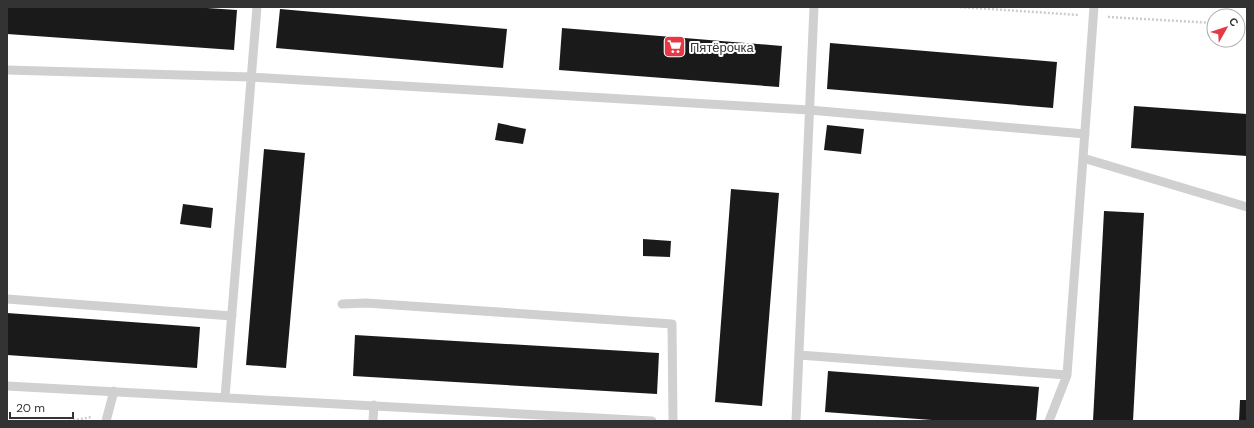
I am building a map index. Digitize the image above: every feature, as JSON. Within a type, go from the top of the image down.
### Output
[{"type":"lane","points":[[225,397],[257,7]]},
{"type":"lane","points":[[796,421],[814,7]]},
{"type":"lane","points":[[1049,421],[1067,375],[1094,7]]},
{"type":"lane","points":[[7,70],[252,77],[809,110],[1085,134]]},
{"type":"lane","points":[[1083,158],[1247,207]]},
{"type":"lane","points":[[7,299],[232,316]]},
{"type":"lane","points":[[342,304],[366,303],[672,324],[673,421]]},
{"type":"lane","points":[[799,355],[1067,375]]},
{"type":"lane","points":[[7,386],[652,421]]},
{"type":"lane","points":[[107,418],[114,391]]},
{"type":"lane","points":[[373,421],[374,405]]},
{"type":"path","points":[[69,421],[107,418]]},
{"type":"building","points":[[7,7],[192,7],[237,10],[234,50],[7,34]]},
{"type":"building","points":[[280,9],[507,29],[503,68],[276,48]]},
{"type":"building","points":[[562,28],[782,46],[779,87],[559,70]]},
{"type":"building","points":[[830,43],[1057,62],[1053,108],[827,89]]},
{"type":"building","points":[[1134,106],[1247,114],[1247,156],[1131,148]]},
{"type":"building","points":[[498,123],[526,129],[523,144],[495,140]]},
{"type":"building","points":[[827,125],[864,129],[861,154],[824,150]]},
{"type":"building","points":[[264,149],[305,153],[286,368],[246,365]]},
{"type":"building","points":[[731,189],[779,193],[762,406],[715,402]]},
{"type":"building","points":[[183,204],[213,208],[211,228],[180,224]]},
{"type":"building","points":[[1104,211],[1144,213],[1133,421],[1093,421]]},
{"type":"building","points":[[643,239],[671,241],[670,257],[643,256]]},
{"type":"building","points":[[7,313],[200,327],[197,368],[7,355]]},
{"type":"building","points":[[355,335],[659,353],[657,394],[353,376]]},
{"type":"building","points":[[828,371],[1039,387],[1036,421],[945,421],[825,412]]},
{"type":"building","points":[[1240,400],[1247,400],[1247,421],[1239,421]]},
{"type":"place","name":"Пятёрочка","points":[[675,47]]}]
